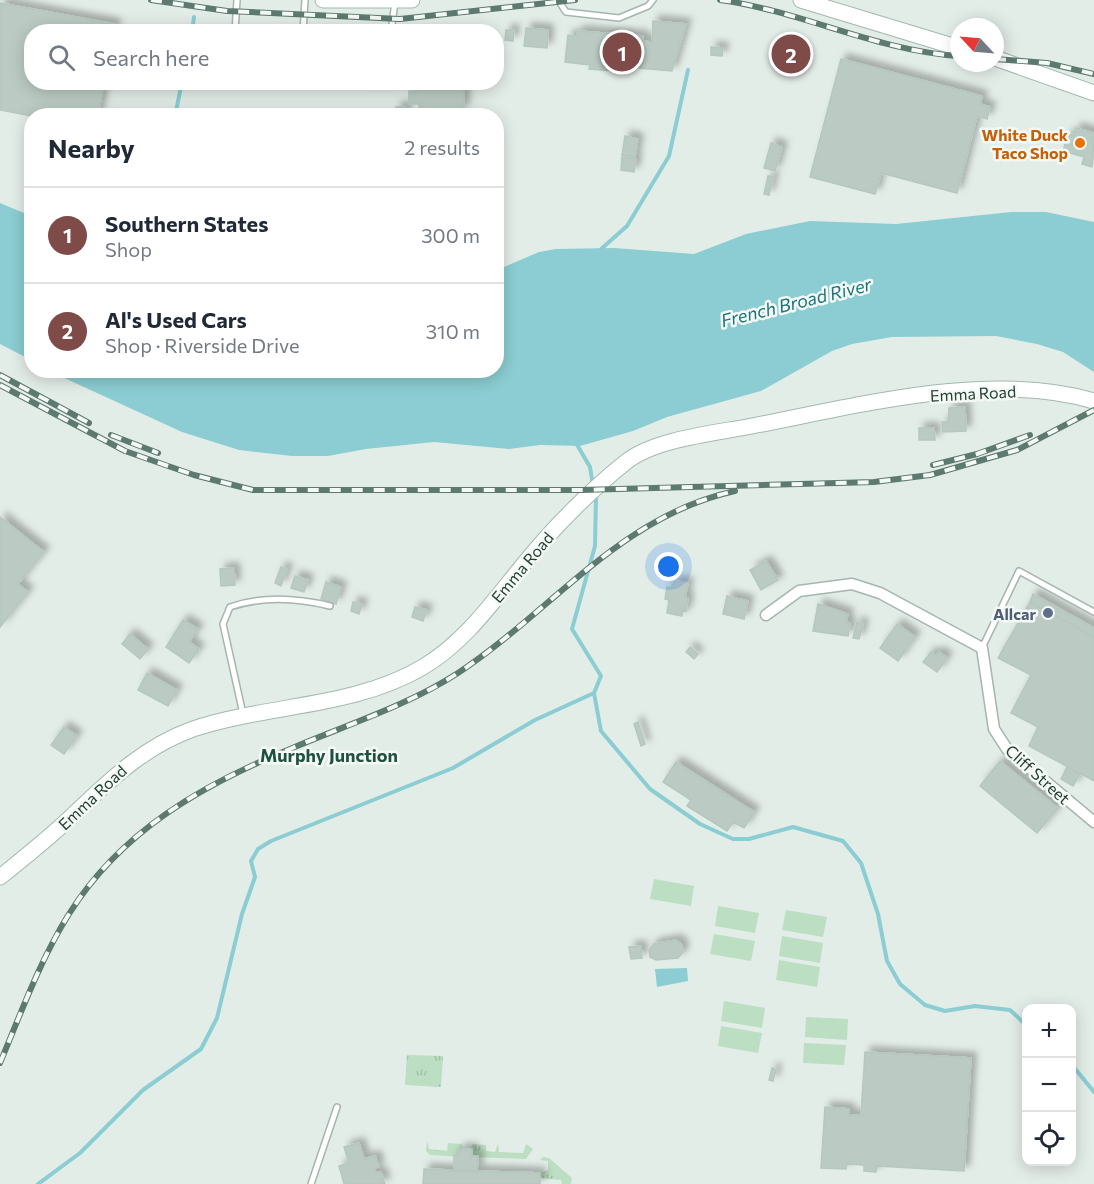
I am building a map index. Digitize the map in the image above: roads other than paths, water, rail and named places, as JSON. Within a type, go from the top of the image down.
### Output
[{"type":"street","points":[[323,0],[412,0]]},
{"type":"street","points":[[801,0],[950,45]]},
{"type":"street","points":[[1004,61],[1094,93]]},
{"type":"street","name":"Emma Road","points":[[0,877],[70,818],[128,763],[167,740],[243,715],[370,689],[424,666],[460,638],[552,531],[637,454],[663,445],[893,399],[947,392],[1033,390],[1094,401]]},
{"type":"street","points":[[766,615],[799,591],[852,584],[880,593],[982,648]]},
{"type":"street","name":"Cliff Street","points":[[982,648],[994,729],[1006,749],[1094,822]]},
{"type":"lane","points":[[236,24],[237,0]]},
{"type":"lane","points":[[304,24],[305,0]]},
{"type":"lane","points":[[392,24],[395,0]]},
{"type":"lane","points":[[558,0],[566,12],[618,18],[648,6],[653,0]]},
{"type":"lane","points":[[982,648],[1019,571],[1094,612]]},
{"type":"lane","points":[[243,715],[223,624],[225,614],[230,607],[278,599],[302,599],[330,606]]},
{"type":"lane","points":[[312,1184],[337,1107]]},
{"type":"water","points":[[0,203],[24,213],[24,356],[0,344]]},
{"type":"water","name":"French Broad River","points":[[1011,212],[1046,212],[1094,222],[1094,372],[1063,352],[996,336],[892,337],[852,344],[832,351],[761,391],[667,417],[633,431],[580,446],[540,445],[509,449],[434,442],[366,449],[328,456],[292,456],[239,450],[182,432],[64,378],[504,378],[504,267],[539,252],[556,249],[614,248],[694,254],[746,234],[810,221],[896,224]]},
{"type":"water","points":[[687,968],[688,981],[657,987],[655,969]]},
{"type":"waterway","points":[[193,24],[194,17]]},
{"type":"waterway","points":[[600,250],[627,226],[669,156],[688,70]]},
{"type":"waterway","points":[[177,108],[180,90]]},
{"type":"waterway","points":[[576,443],[590,467],[593,486]]},
{"type":"waterway","points":[[596,496],[595,546],[572,629],[601,676],[594,693],[601,731],[650,789],[700,824],[733,839],[749,839],[793,827],[843,841],[861,863],[878,914],[887,961],[900,984],[925,1005],[945,1011],[975,1006],[1010,1010],[1022,1021]]},
{"type":"waterway","points":[[38,1184],[80,1153],[143,1090],[201,1049],[217,1018],[242,914],[255,877],[251,861],[258,849],[271,841],[453,768],[535,720],[594,693]]},
{"type":"waterway","points":[[1076,1070],[1094,1092]]},
{"type":"railway","points":[[151,0],[227,11],[400,19],[575,0]]},
{"type":"railway","points":[[720,0],[750,5],[898,47],[950,55]]},
{"type":"railway","points":[[1004,60],[1047,63],[1094,74]]},
{"type":"railway","points":[[0,375],[89,423]]},
{"type":"railway","points":[[0,385],[125,451],[194,475],[253,490],[581,490],[874,482],[930,475],[1017,450],[1094,410]]},
{"type":"railway","points":[[111,435],[158,453]]},
{"type":"railway","points":[[933,465],[977,454],[1030,435]]},
{"type":"railway","points":[[0,1063],[40,968],[69,914],[113,858],[139,835],[166,814],[226,778],[397,705],[438,685],[492,648],[622,543],[656,521],[694,503],[735,491]]},
{"type":"place","name":"Southern States","points":[[622,52]]},
{"type":"place","name":"Al's Used Cars","points":[[791,54]]},
{"type":"place","name":"White Duck Taco Shop","points":[[1080,143]]},
{"type":"place","name":"Allcar","points":[[1048,613]]},
{"type":"district","name":"Murphy Junction","points":[[329,755]]}]
